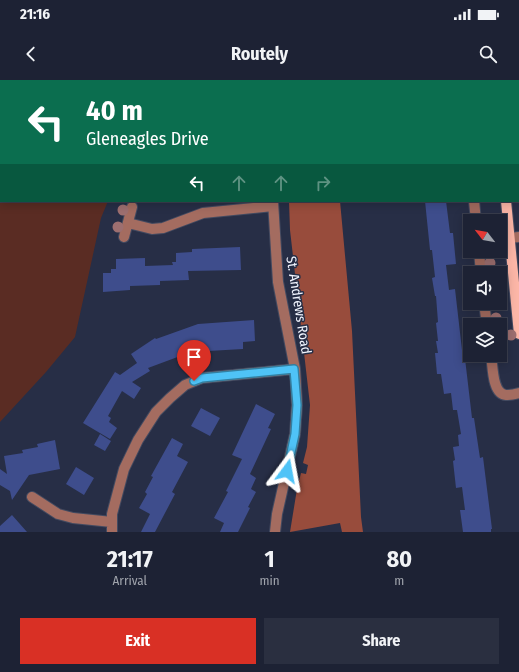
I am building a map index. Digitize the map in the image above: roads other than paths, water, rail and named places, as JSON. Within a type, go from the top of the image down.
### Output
[{"type":"main road","points":[[506,202],[514,237],[519,334]]},
{"type":"street","points":[[474,202],[475,214]]},
{"type":"street","points":[[128,223],[152,229],[163,228],[203,213],[273,204]]},
{"type":"street","name":"St. Andrews Road","points":[[273,204],[278,282],[294,369],[297,405],[295,434],[277,514],[275,532]]},
{"type":"street","points":[[124,237],[132,207]]},
{"type":"street","points":[[492,362],[495,385],[499,392],[505,395],[519,393]]},
{"type":"street","points":[[32,497],[58,514],[112,527],[112,514],[124,469],[138,440],[156,412],[170,398],[185,385],[202,378],[294,369]]}]
